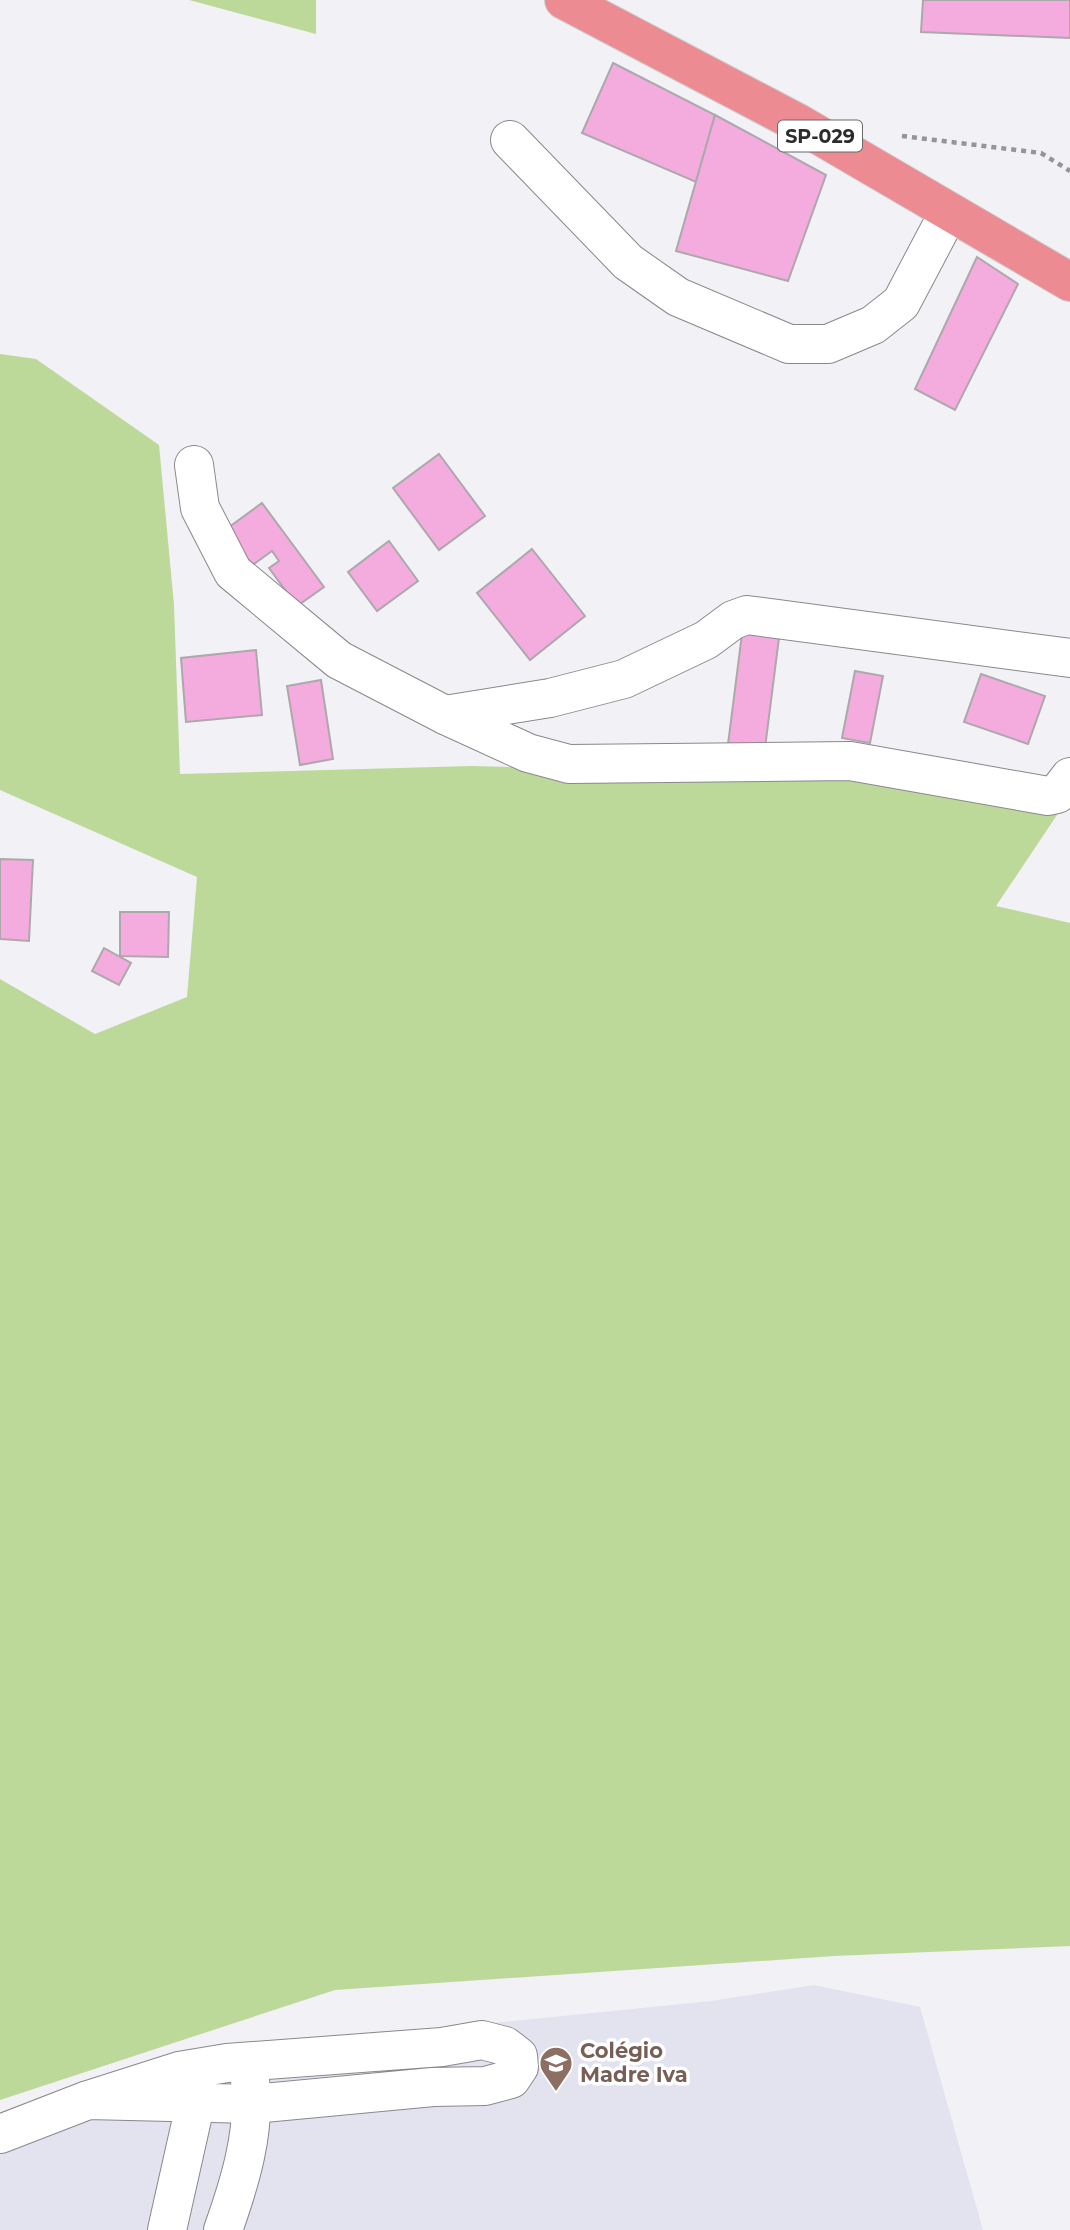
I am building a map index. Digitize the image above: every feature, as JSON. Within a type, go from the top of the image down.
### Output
[{"type":"highway","name":"SP-029","points":[[564,0],[798,123],[1070,282]]},
{"type":"street","points":[[510,140],[628,262],[678,297],[789,344],[828,344],[873,325],[901,303],[949,212]]},
{"type":"street","points":[[194,465],[200,508],[233,572],[339,660],[445,715],[528,753],[569,764],[850,761],[1048,796],[1058,794],[1070,778]]},
{"type":"street","points":[[445,715],[550,698],[624,679],[706,640],[733,620],[747,615],[1070,657]]},
{"type":"street","points":[[0,2134],[88,2100],[197,2084],[248,2060],[442,2047],[482,2040],[505,2046],[518,2056],[519,2067],[510,2079],[485,2086],[433,2087],[253,2104],[197,2084]]},
{"type":"street","points":[[223,2230],[240,2182],[253,2104],[248,2060]]},
{"type":"street","points":[[167,2230],[197,2084]]},
{"type":"path","points":[[892,135],[1041,153],[1070,170]]},
{"type":"shaded area","name":"Colégio Madre Iva","points":[[814,1985],[920,2007],[983,2230],[0,2230],[0,2147],[334,2039],[711,2001]]},
{"type":"green space","points":[[189,0],[316,0],[316,34]]},
{"type":"green space","points":[[0,354],[36,359],[159,445],[174,605],[180,774],[472,766],[880,776],[1065,803],[996,906],[1070,923],[1070,1946],[834,1956],[335,1990],[0,2100],[0,979],[95,1034],[187,997],[197,877],[0,790]]},
{"type":"building","points":[[923,0],[1070,0],[1070,38],[921,32]]},
{"type":"building","points":[[613,63],[715,115],[696,182],[582,133]]},
{"type":"building","points":[[715,115],[826,175],[788,281],[676,251]]},
{"type":"building","points":[[977,257],[1018,284],[955,410],[915,389]]},
{"type":"building","points":[[439,454],[485,516],[439,550],[393,488]]},
{"type":"building","points":[[262,503],[324,587],[297,606],[269,568],[279,561],[272,551],[247,569],[221,533]]},
{"type":"building","points":[[389,541],[418,581],[377,611],[348,572]]},
{"type":"building","points":[[532,549],[585,616],[530,660],[477,593]]},
{"type":"building","points":[[743,626],[780,630],[764,756],[727,752]]},
{"type":"building","points":[[256,650],[262,715],[186,722],[181,658]]},
{"type":"building","points":[[855,671],[883,676],[870,743],[842,738]]},
{"type":"building","points":[[981,674],[1045,696],[1028,744],[964,722]]},
{"type":"building","points":[[321,680],[333,759],[300,765],[287,686]]},
{"type":"building","points":[[0,859],[33,860],[29,941],[0,939]]},
{"type":"building","points":[[120,912],[169,912],[168,957],[120,956]]},
{"type":"building","points":[[104,948],[131,963],[119,985],[92,971]]},
{"type":"place","name":"Colégio Madre Iva","points":[[556,2093]]}]
